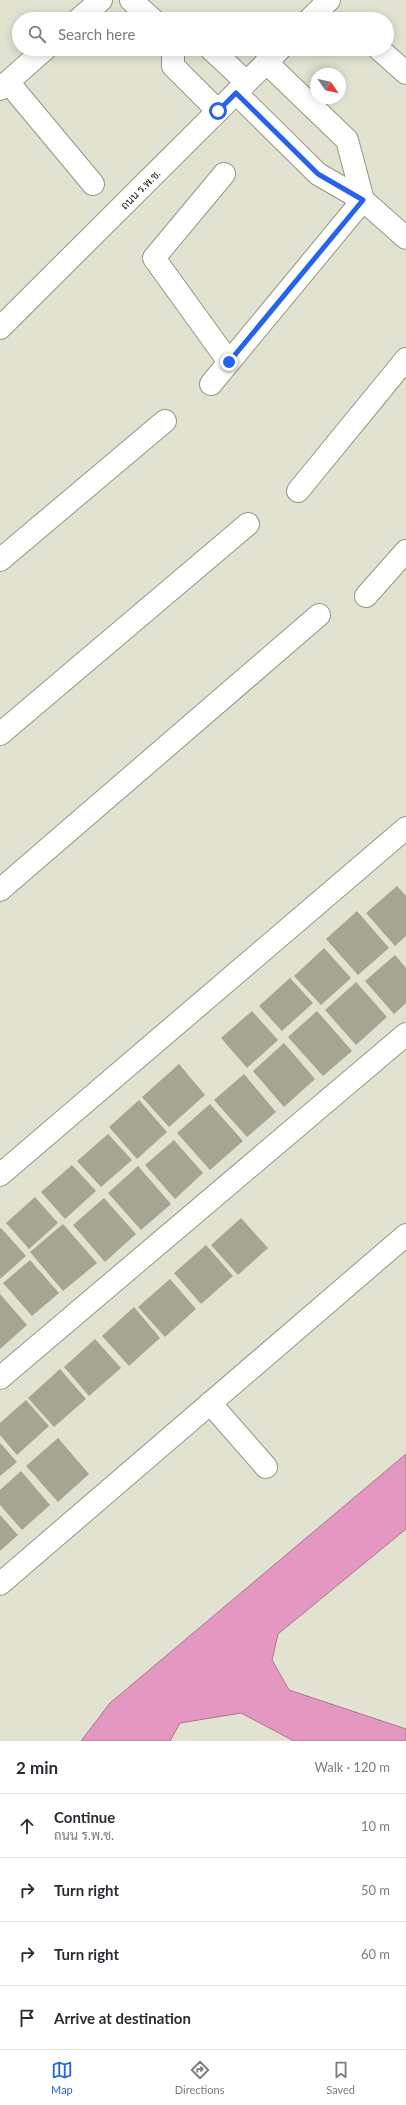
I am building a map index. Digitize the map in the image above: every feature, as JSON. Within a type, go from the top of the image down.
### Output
[{"type":"street","points":[[87,12],[101,0]]},
{"type":"street","points":[[131,0],[144,12]]},
{"type":"street","points":[[317,12],[329,0]]},
{"type":"street","points":[[37,56],[4,86],[93,184]]},
{"type":"street","points":[[173,56],[173,66],[218,111]]},
{"type":"street","points":[[216,56],[241,88],[318,174],[363,200],[406,238]]},
{"type":"street","points":[[273,56],[347,140],[363,200]]},
{"type":"street","name":"ถนน ร.พ.ช.","points":[[0,328],[273,56]]},
{"type":"street","points":[[387,56],[406,73]]},
{"type":"street","points":[[224,174],[154,258],[229,362]]},
{"type":"street","points":[[211,384],[363,200]]},
{"type":"street","points":[[298,491],[406,359]]},
{"type":"street","points":[[0,560],[165,421]]},
{"type":"street","points":[[0,734],[248,524]]},
{"type":"street","points":[[366,596],[406,551]]},
{"type":"street","points":[[2,885],[319,615]]},
{"type":"street","points":[[0,1175],[406,828]]},
{"type":"street","points":[[0,1378],[406,1034]]},
{"type":"street","points":[[0,1584],[406,1235]]},
{"type":"street","points":[[210,1403],[266,1468]]},
{"type":"shaded area","points":[[406,1454],[406,1529],[278,1634],[272,1660],[289,1690],[406,1729],[406,1741],[294,1741],[241,1713],[180,1723],[170,1741],[81,1741],[110,1703]]},
{"type":"building","points":[[397,886],[406,896],[406,936],[395,946],[366,913]]},
{"type":"building","points":[[357,911],[389,948],[358,975],[326,939]]},
{"type":"building","points":[[324,948],[351,978],[321,1005],[294,976]]},
{"type":"building","points":[[395,955],[406,968],[406,1003],[394,1014],[365,981]]},
{"type":"building","points":[[290,978],[313,1003],[282,1031],[259,1006]]},
{"type":"building","points":[[356,982],[387,1017],[356,1045],[325,1010]]},
{"type":"building","points":[[252,1011],[278,1040],[247,1068],[221,1038]]},
{"type":"building","points":[[317,1011],[352,1051],[323,1076],[288,1037]]},
{"type":"building","points":[[284,1043],[315,1079],[284,1107],[253,1071]]},
{"type":"building","points":[[179,1064],[205,1095],[169,1127],[142,1097]]},
{"type":"building","points":[[244,1074],[276,1112],[247,1137],[214,1100]]},
{"type":"building","points":[[139,1100],[167,1132],[137,1159],[109,1127]]},
{"type":"building","points":[[210,1104],[243,1141],[210,1170],[177,1133]]},
{"type":"building","points":[[108,1134],[132,1160],[101,1187],[77,1161]]},
{"type":"building","points":[[174,1140],[203,1173],[175,1199],[145,1165]]},
{"type":"building","points":[[72,1165],[96,1191],[65,1219],[41,1192]]},
{"type":"building","points":[[138,1166],[171,1204],[141,1230],[108,1193]]},
{"type":"building","points":[[35,1197],[58,1223],[29,1249],[6,1223]]},
{"type":"building","points":[[104,1198],[136,1234],[105,1262],[73,1225]]},
{"type":"building","points":[[241,1218],[268,1248],[238,1275],[211,1245]]},
{"type":"building","points":[[63,1224],[97,1263],[63,1291],[30,1252]]},
{"type":"building","points":[[1,1228],[26,1256],[0,1279],[0,1229]]},
{"type":"building","points":[[206,1245],[233,1276],[201,1304],[174,1273]]},
{"type":"building","points":[[30,1260],[59,1293],[32,1316],[3,1283]]},
{"type":"building","points":[[170,1279],[196,1309],[165,1337],[138,1307]]},
{"type":"building","points":[[0,1294],[27,1325],[0,1349]]},
{"type":"building","points":[[134,1307],[160,1338],[129,1366],[102,1336]]},
{"type":"building","points":[[95,1339],[121,1368],[89,1396],[64,1367]]},
{"type":"building","points":[[60,1369],[86,1399],[54,1427],[28,1398]]},
{"type":"building","points":[[26,1400],[49,1426],[17,1455],[0,1435],[0,1423]]},
{"type":"building","points":[[58,1438],[89,1474],[58,1502],[26,1466]]},
{"type":"building","points":[[0,1443],[17,1462],[0,1476]]},
{"type":"building","points":[[21,1471],[50,1505],[22,1530],[0,1505],[0,1490]]},
{"type":"building","points":[[0,1515],[18,1535],[0,1551]]},
{"type":"route","points":[[218,111],[236,93],[318,174],[363,200],[229,362]]}]
